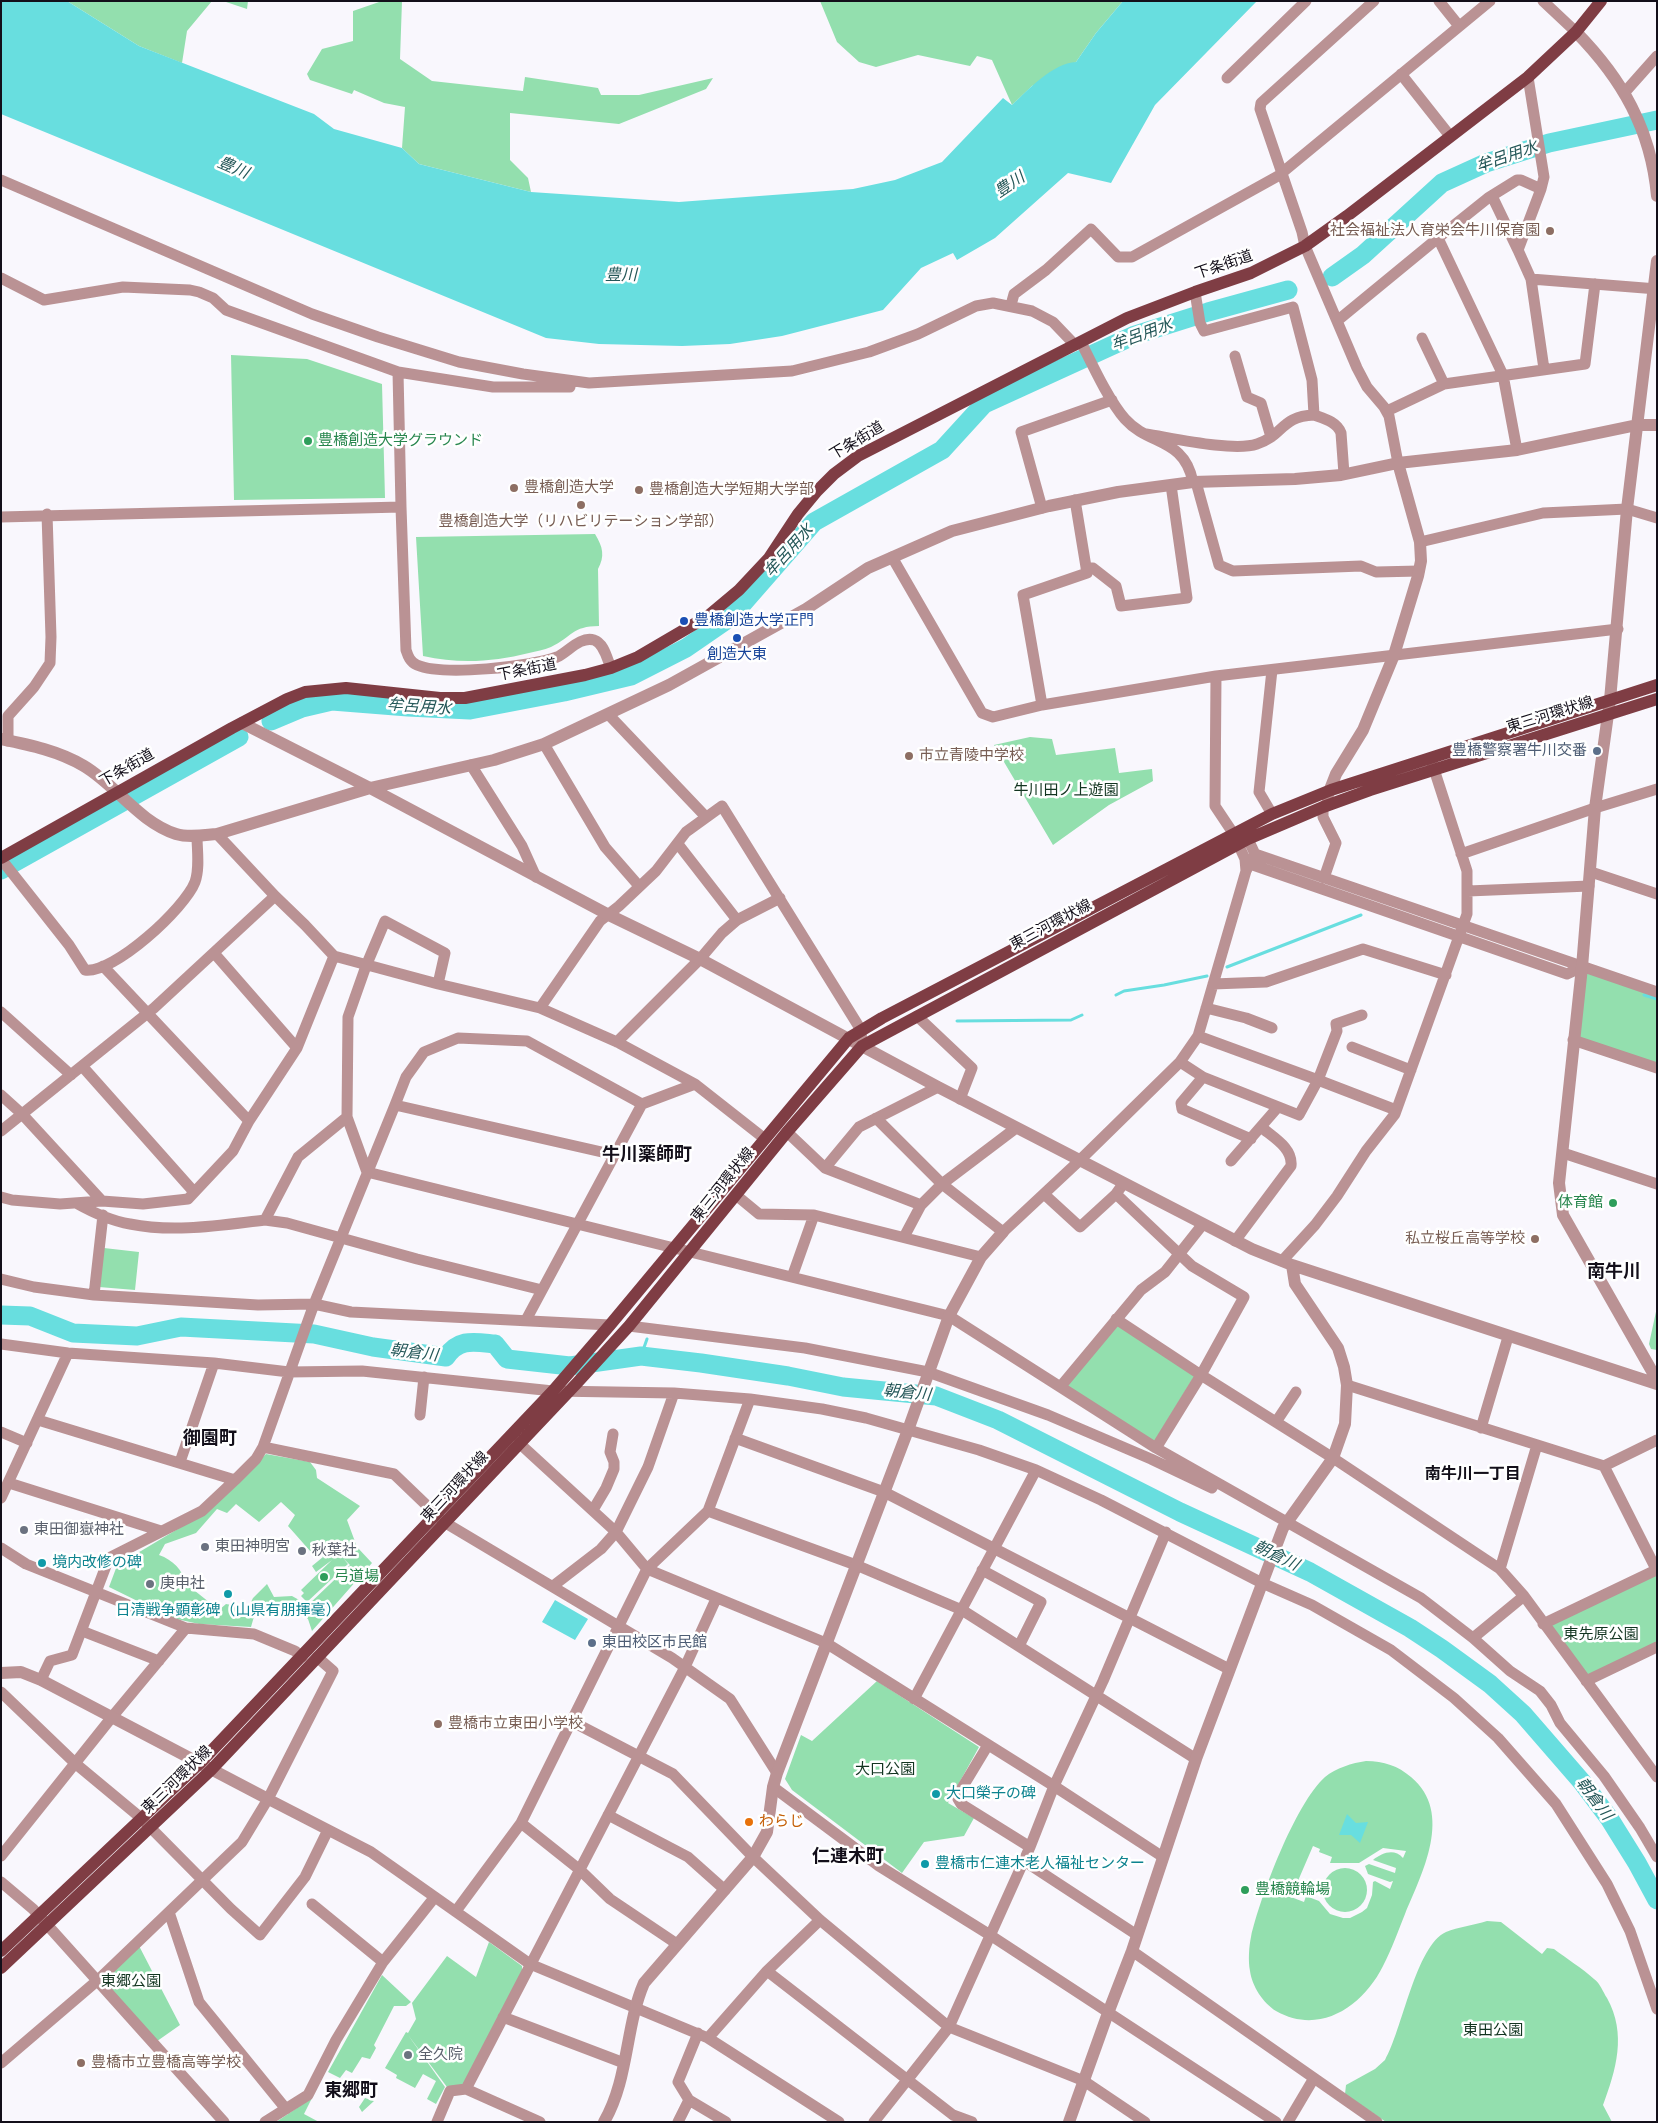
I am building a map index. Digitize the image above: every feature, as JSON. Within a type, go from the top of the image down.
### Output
[{"type":"main road","name":"下条街道","points":[[1,859],[242,723],[287,699],[314,690],[353,688],[440,698],[465,698],[507,691],[611,668],[658,646],[708,616],[728,600],[769,558],[807,502],[844,465],[858,456],[1080,345],[1127,318],[1251,273],[1305,246],[1348,216],[1528,77],[1576,32],[1601,1]]},
{"type":"main road","name":"東三河環状線","points":[[1,1968],[42,1921],[141,1818],[199,1764],[440,1518],[565,1387],[625,1329],[787,1132],[862,1046],[1170,879],[1243,842],[1323,806],[1432,763],[1657,685]]},
{"type":"main road","name":"東三河環状線","points":[[1,1951],[42,1921],[151,1828],[211,1770],[317,1657],[440,1518],[519,1443],[565,1387],[608,1327],[849,1038],[1272,814],[1331,790],[1608,714],[1657,698]]},
{"type":"street","points":[[1227,78],[1306,1]]},
{"type":"street","points":[[1324,878],[1336,843],[1323,817],[1323,806],[1336,774],[1363,730],[1394,655],[1419,571],[1421,561],[1420,542],[1386,411],[1367,387],[1357,368],[1305,246],[1302,232],[1280,174],[1260,109],[1261,104],[1374,1]]},
{"type":"street","points":[[1439,1],[1459,26]]},
{"type":"street","points":[[1010,305],[1014,294],[1046,270],[1091,229],[1118,257],[1132,257],[1265,184],[1280,174],[1490,1]]},
{"type":"street","points":[[1544,1],[1598,56],[1625,92],[1638,116],[1644,133],[1655,171],[1657,196]]},
{"type":"street","points":[[1625,92],[1657,56]]},
{"type":"street","points":[[1401,74],[1450,136]]},
{"type":"street","points":[[1518,250],[1544,177],[1528,77]]},
{"type":"street","points":[[1,180],[312,314],[378,337],[460,362],[581,383],[792,371],[869,352],[918,334],[976,306],[993,303],[1032,311],[1053,322],[1080,345],[1112,400],[1129,423],[1183,456],[1190,467],[1219,565],[1232,571],[1361,566],[1376,572],[1419,571]]},
{"type":"street","points":[[1338,321],[1492,196],[1517,180],[1522,180],[1541,189]]},
{"type":"street","points":[[1492,196],[1531,279],[1544,369]]},
{"type":"street","points":[[1438,238],[1503,375],[1517,450]]},
{"type":"street","points":[[1657,261],[1652,354],[1636,425],[1627,509],[1618,629],[1595,808],[1582,967],[1559,1183],[1563,1215],[1657,1380]]},
{"type":"street","points":[[1,278],[44,300],[123,287],[199,292],[213,298],[226,310],[398,372],[493,387],[574,387],[581,383]]},
{"type":"street","points":[[1531,279],[1655,289]]},
{"type":"street","points":[[1386,411],[1444,384],[1585,364],[1595,284]]},
{"type":"street","points":[[1195,292],[1204,331],[1293,306],[1312,380],[1314,415]]},
{"type":"street","points":[[1422,338],[1444,384]]},
{"type":"street","points":[[1235,356],[1247,397],[1261,403],[1272,437]]},
{"type":"street","points":[[398,372],[406,650],[412,662],[419,666],[437,669],[462,670],[502,667],[557,657],[585,639],[594,640],[600,644],[611,668]]},
{"type":"street","points":[[1042,508],[1021,432],[1112,400]]},
{"type":"street","points":[[1146,434],[1246,447],[1259,444],[1272,437],[1295,418],[1314,415],[1335,424],[1339,428],[1344,474]]},
{"type":"street","points":[[47,514],[51,637],[50,663],[34,687],[8,716],[5,740],[35,746],[72,759],[98,776],[156,824],[177,834],[197,836],[217,834],[370,788],[494,760],[544,744],[669,685],[806,609],[868,568],[952,531],[1075,500],[1171,485],[1194,482],[1296,479],[1344,474],[1398,463],[1517,450],[1636,425],[1657,425]]},
{"type":"street","points":[[1086,568],[1092,568],[1116,586],[1121,606],[1187,598],[1171,485]]},
{"type":"street","points":[[1042,705],[1023,595],[1087,573],[1075,500]]},
{"type":"street","points":[[1,517],[47,514],[401,507]]},
{"type":"street","points":[[1420,542],[1544,512],[1627,509],[1657,518]]},
{"type":"street","points":[[892,557],[982,713],[993,717],[1042,705],[1216,676],[1618,629]]},
{"type":"street","points":[[1272,670],[1259,792],[1272,814]]},
{"type":"street","points":[[604,2122],[613,2106],[635,2008],[644,1983],[753,1857],[767,1832],[777,1772],[909,1427],[949,1316],[980,1257],[1003,1232],[1180,1062],[1198,1036],[1250,863],[1243,842],[1233,833],[1215,806],[1216,676]]},
{"type":"street","points":[[608,714],[706,817]]},
{"type":"street","points":[[242,723],[849,1038],[1079,1161],[1119,1189],[1203,1224],[1236,1241],[1287,1263],[1508,1337],[1657,1384]]},
{"type":"street","points":[[544,744],[605,847],[639,886]]},
{"type":"street","points":[[1287,1263],[1337,1196],[1366,1151],[1396,1110],[1467,914],[1467,871],[1432,763]]},
{"type":"street","points":[[471,765],[522,846],[536,877]]},
{"type":"street","points":[[1461,854],[1657,789]]},
{"type":"street","points":[[540,1008],[600,921],[609,915],[656,871],[686,832],[722,806],[861,1030],[862,1046]]},
{"type":"street","points":[[217,834],[334,956],[366,966],[540,1008],[618,1042],[695,1084],[766,1139]]},
{"type":"street","points":[[1,859],[69,945],[85,970],[93,971],[125,954],[146,938],[186,898],[195,881],[198,864],[197,836]]},
{"type":"street","points":[[1243,842],[1245,860],[1250,863],[1461,932],[1582,967],[1657,992]]},
{"type":"street","points":[[678,844],[738,920]]},
{"type":"street","points":[[1250,863],[1324,878],[1461,932]]},
{"type":"street","points":[[1591,872],[1657,894]]},
{"type":"street","points":[[1468,891],[1589,886]]},
{"type":"street","points":[[1,1131],[147,1013],[275,896]]},
{"type":"street","points":[[618,1042],[700,959],[722,933],[738,920],[780,898]]},
{"type":"street","points":[[367,1172],[348,1117],[348,1017],[366,966],[385,921],[445,953],[438,984]]},
{"type":"street","points":[[1213,984],[1266,982],[1363,949],[1446,975]]},
{"type":"street","points":[[214,953],[297,1048]]},
{"type":"street","points":[[1,1197],[12,1200],[60,1204],[102,1202],[143,1204],[188,1198],[233,1151],[249,1121],[297,1048],[334,956]]},
{"type":"street","points":[[103,966],[249,1121]]},
{"type":"street","points":[[1206,1008],[1246,1018],[1272,1028]]},
{"type":"street","points":[[1,1012],[71,1075]]},
{"type":"street","points":[[1180,1062],[1203,1077],[1300,1115],[1318,1080],[1337,1032],[1336,1024],[1362,1015]]},
{"type":"street","points":[[917,1016],[972,1068],[960,1099]]},
{"type":"street","points":[[1198,1036],[1396,1110]]},
{"type":"street","points":[[41,1680],[50,1660],[72,1655],[109,1558],[202,1511],[256,1459],[263,1448],[312,1309],[394,1105],[406,1077],[424,1052],[458,1038],[527,1042],[642,1104]]},
{"type":"street","points":[[1573,1040],[1657,1068]]},
{"type":"street","points":[[1352,1047],[1411,1070]]},
{"type":"street","points":[[82,1066],[194,1192]]},
{"type":"street","points":[[1203,1077],[1181,1102],[1182,1109],[1251,1139]]},
{"type":"street","points":[[526,1320],[642,1104],[695,1084]]},
{"type":"street","points":[[825,1168],[859,1127],[938,1087]]},
{"type":"street","points":[[1,1095],[22,1114],[102,1202]]},
{"type":"street","points":[[394,1105],[615,1155]]},
{"type":"street","points":[[1231,1161],[1278,1107]]},
{"type":"street","points":[[266,1220],[298,1157],[348,1117]]},
{"type":"street","points":[[876,1118],[942,1184],[1003,1232]]},
{"type":"street","points":[[1236,1241],[1291,1166],[1292,1159],[1289,1151],[1262,1127]]},
{"type":"street","points":[[904,1237],[921,1205],[942,1184],[1016,1128]]},
{"type":"street","points":[[787,1132],[825,1168],[921,1205]]},
{"type":"street","points":[[1563,1153],[1657,1184]]},
{"type":"street","points":[[367,1172],[949,1316],[1156,1448],[1285,1525]]},
{"type":"street","points":[[1044,1194],[1080,1227],[1119,1189]]},
{"type":"street","points":[[1119,1189],[1178,1255],[1192,1266],[1244,1297],[1201,1375],[1156,1448]]},
{"type":"street","points":[[736,1195],[759,1214],[814,1215],[980,1257]]},
{"type":"street","points":[[74,1202],[129,1224],[164,1228],[204,1227],[266,1220],[287,1223],[542,1290]]},
{"type":"street","points":[[94,1295],[103,1215]]},
{"type":"street","points":[[792,1277],[814,1215]]},
{"type":"street","points":[[1061,1386],[1141,1290],[1164,1272],[1203,1224]]},
{"type":"street","points":[[1069,2122],[1138,1935],[1196,1759],[1263,1580],[1285,1525],[1333,1458],[1345,1424],[1347,1385],[1338,1348],[1296,1284],[1287,1263]]},
{"type":"street","points":[[1,1279],[34,1287],[94,1295],[351,1312],[526,1320],[608,1327]]},
{"type":"street","points":[[1116,1319],[1333,1458],[1500,1569],[1524,1596],[1657,1777]]},
{"type":"street","points":[[625,1329],[804,1348],[927,1374],[1048,1415],[1151,1459],[1285,1525],[1421,1598],[1473,1638],[1510,1671],[1540,1691],[1551,1705],[1560,1723],[1604,1776],[1640,1828],[1657,1857]]},
{"type":"street","points":[[1481,1428],[1508,1337]]},
{"type":"street","points":[[1,1344],[68,1353],[290,1369],[362,1371],[424,1377],[750,1399],[822,1409],[909,1427],[1036,1470],[1101,1500],[1312,1605],[1391,1650],[1454,1698],[1498,1738],[1556,1804],[1607,1884],[1630,1932],[1657,2009]]},
{"type":"street","points":[[1,1498],[68,1353]]},
{"type":"street","points":[[180,1462],[214,1363]]},
{"type":"street","points":[[420,1415],[424,1377]]},
{"type":"street","points":[[1347,1385],[1604,1466],[1657,1440]]},
{"type":"street","points":[[1276,1422],[1296,1392]]},
{"type":"street","points":[[553,1586],[602,1549],[616,1532],[648,1467],[674,1393]]},
{"type":"street","points":[[456,1911],[521,1823],[573,1722],[647,1569],[708,1511],[750,1399]]},
{"type":"street","points":[[38,1420],[235,1480]]},
{"type":"street","points":[[1,1432],[27,1443]]},
{"type":"street","points":[[592,1510],[606,1488],[614,1468],[610,1452],[613,1434]]},
{"type":"street","points":[[736,1438],[884,1492],[1229,1669]]},
{"type":"street","points":[[519,1443],[616,1532],[647,1569],[826,1643],[1054,1786],[1163,1857]]},
{"type":"street","points":[[1500,1569],[1537,1445]]},
{"type":"street","points":[[263,1448],[394,1474],[440,1518],[620,1626],[685,1667],[730,1699],[777,1772]]},
{"type":"street","points":[[1543,1624],[1656,1570],[1604,1466]]},
{"type":"street","points":[[914,1699],[962,1610],[993,1547],[1036,1470]]},
{"type":"street","points":[[1,1471],[10,1480],[161,1531]]},
{"type":"street","points":[[708,1511],[856,1565],[962,1610],[1196,1759]]},
{"type":"street","points":[[874,2122],[949,2027],[1024,1861],[1054,1786],[1130,1619],[1166,1532]]},
{"type":"street","points":[[1,1548],[26,1564],[186,1628],[254,1634],[295,1651],[302,1657]]},
{"type":"street","points":[[982,1570],[1041,1602],[1018,1646]]},
{"type":"street","points":[[1473,1638],[1524,1596]]},
{"type":"street","points":[[466,2089],[637,1756],[685,1667],[716,1598]]},
{"type":"street","points":[[1,1856],[186,1628]]},
{"type":"street","points":[[82,1631],[159,1661]]},
{"type":"street","points":[[1586,1681],[1657,1647]]},
{"type":"street","points":[[1,2063],[98,1980],[242,1842],[268,1799],[333,1671],[317,1657]]},
{"type":"street","points":[[1,1673],[21,1672],[41,1680],[371,1852],[530,1964],[703,2036],[839,2122]]},
{"type":"street","points":[[1,1692],[76,1764],[141,1818],[260,1935],[305,1877],[328,1830]]},
{"type":"street","points":[[573,1722],[673,1774],[753,1857],[820,1920],[949,2027],[1084,2081],[1145,2122]]},
{"type":"street","points":[[988,1745],[959,1793],[958,1799],[961,1804],[1030,1847]]},
{"type":"street","points":[[773,1787],[879,1866],[990,1935],[1276,2122]]},
{"type":"street","points":[[608,1815],[688,1857],[725,1890]]},
{"type":"street","points":[[521,1823],[580,1870],[610,1899],[677,1944]]},
{"type":"street","points":[[1024,1861],[1138,1935]]},
{"type":"street","points":[[1,1882],[42,1921],[98,1980],[224,2122]]},
{"type":"street","points":[[265,2122],[308,2095],[336,2040],[383,1962],[434,1898]]},
{"type":"street","points":[[312,1904],[383,1962]]},
{"type":"street","points":[[169,1912],[200,2002],[286,2109]]},
{"type":"street","points":[[726,2122],[689,2100],[678,2082],[703,2036],[820,1920]]},
{"type":"street","points":[[1132,1951],[1377,2122]]},
{"type":"street","points":[[767,1971],[954,2115],[972,2122]]},
{"type":"street","points":[[503,2017],[624,2063]]},
{"type":"street","points":[[1288,2122],[1314,2078]]},
{"type":"street","points":[[437,2122],[450,2091],[466,2089],[540,2122]]},
{"type":"street","points":[[678,2122],[689,2100]]},
{"type":"green space","points":[[67,1],[212,1],[187,31],[182,63],[139,46]]},
{"type":"green space","points":[[223,1],[248,1],[247,9]]},
{"type":"green space","points":[[382,1],[402,1],[400,59],[432,81],[523,91],[525,77],[598,88],[601,95],[639,95],[713,78],[706,89],[619,124],[510,113],[510,160],[528,178],[531,192],[419,164],[402,148],[405,107],[384,103],[354,90],[352,94],[310,80],[307,74],[322,49],[353,41],[353,11]]},
{"type":"green space","points":[[820,1],[1123,1],[1096,33],[1076,62],[1032,86],[1012,105],[992,60],[977,56],[970,66],[918,55],[876,67],[859,62],[837,42]]},
{"type":"green space","name":"豊橋創造大学グラウンド","points":[[231,355],[307,359],[382,384],[385,498],[234,500]]},
{"type":"green space","points":[[595,534],[602,552],[602,560],[598,569],[599,626],[590,626],[577,630],[548,648],[516,656],[463,661],[423,656],[416,537]]},
{"type":"green space","name":"牛川田ノ上遊園","points":[[1030,737],[1052,739],[1056,755],[1115,748],[1119,773],[1152,769],[1153,781],[1109,805],[1053,845],[994,745]]},
{"type":"green space","points":[[1582,967],[1657,992],[1657,1068],[1573,1040]]},
{"type":"green space","points":[[104,1248],[139,1252],[135,1290],[99,1287]]},
{"type":"green space","points":[[1657,1307],[1657,1350],[1651,1349],[1649,1344]]},
{"type":"green space","points":[[1117,1324],[1195,1375],[1154,1442],[1067,1386]]},
{"type":"green space","points":[[266,1454],[310,1462],[316,1470],[317,1478],[360,1506],[347,1520],[357,1547],[372,1563],[312,1631],[308,1619],[298,1611],[271,1605],[255,1613],[251,1627],[199,1624],[172,1618],[109,1587],[118,1563],[206,1512]],"holes":[[[281,1502],[295,1515],[288,1526],[311,1552],[318,1550],[323,1557],[312,1566],[316,1572],[332,1560],[301,1590],[304,1593],[301,1596],[307,1602],[348,1564],[343,1558],[350,1565],[308,1605],[292,1596],[274,1597],[267,1584],[253,1598],[248,1608],[226,1604],[219,1610],[185,1583],[180,1570],[173,1563],[159,1555],[165,1544],[196,1533],[217,1509],[227,1513],[236,1504],[259,1522]]]},
{"type":"green space","name":"東先原公園","points":[[1657,1571],[1657,1647],[1586,1681],[1543,1624]]},
{"type":"green space","name":"大口公園","points":[[877,1681],[979,1747],[948,1803],[974,1818],[964,1836],[924,1842],[902,1873],[792,1790],[785,1779],[801,1735],[812,1741]]},
{"type":"green space","points":[[1361,1762],[1379,1762],[1396,1767],[1411,1777],[1424,1792],[1431,1808],[1432,1825],[1426,1862],[1386,1960],[1364,1993],[1338,2013],[1324,2018],[1308,2020],[1292,2018],[1271,2008],[1256,1988],[1249,1967],[1251,1937],[1270,1876],[1302,1808],[1325,1777],[1344,1766]],"holes":[[[1313,1846],[1320,1849],[1319,1852],[1332,1857],[1330,1863],[1359,1863],[1383,1848],[1406,1851],[1403,1858],[1392,1852],[1380,1855],[1373,1860],[1396,1868],[1395,1873],[1369,1864],[1365,1866],[1368,1874],[1390,1882],[1393,1881],[1390,1889],[1375,1881],[1373,1882],[1372,1895],[1367,1908],[1350,1918],[1343,1918],[1330,1914],[1319,1901],[1306,1896],[1304,1902],[1291,1897]]]},
{"type":"green space","points":[[1341,1868],[1349,1868],[1361,1874],[1367,1890],[1361,1906],[1349,1912],[1341,1912],[1329,1906],[1323,1894],[1323,1886],[1329,1874]]},
{"type":"green space","name":"東田公園","points":[[1487,1921],[1501,1922],[1542,1954],[1547,1948],[1554,1949],[1585,1971],[1600,1985],[1613,2011],[1617,2025],[1618,2038],[1615,2065],[1603,2105],[1612,2122],[1386,2122],[1345,2094],[1346,2085],[1375,2069],[1385,2060],[1418,1971],[1426,1953],[1435,1940],[1451,1930]]},
{"type":"green space","name":"東郷公園","points":[[137,1942],[180,2025],[153,2044],[98,1980]]},
{"type":"green space","points":[[489,1942],[522,1966],[522,1972],[463,2086],[447,2087],[408,2035],[445,2087],[436,2104],[427,2099],[436,2081],[423,2074],[415,2088],[396,2078],[397,2075],[385,2068],[406,2032],[408,2033],[416,2019],[412,2003],[447,1956],[476,1977]]},
{"type":"green space","points":[[382,1975],[411,2002],[406,2006],[394,2006],[374,2045],[376,2048],[370,2059],[362,2057],[352,2073],[346,2070],[340,2078],[328,2072]]},
{"type":"green space","points":[[312,2098],[304,2114],[319,2122],[276,2122]]},
{"type":"green space","points":[[365,2098],[374,2101],[362,2112],[359,2107]]},
{"type":"water","name":"豊川","points":[[1,1],[67,1],[139,46],[314,114],[334,129],[402,148],[419,164],[531,192],[679,202],[853,189],[895,180],[942,162],[1003,98],[1012,105],[1050,72],[1076,62],[1096,33],[1123,1],[1257,1],[1155,105],[1111,183],[1068,173],[995,238],[957,260],[953,253],[921,268],[883,310],[782,336],[730,344],[682,346],[599,344],[546,338],[1,114]]},
{"type":"water","points":[[555,1600],[588,1619],[575,1640],[542,1622]]},
{"type":"water","points":[[1347,1814],[1356,1823],[1368,1822],[1360,1843],[1351,1835],[1339,1835]]},
{"type":"waterway","name":"牟呂用水","points":[[1332,277],[1363,255],[1442,183],[1486,163],[1549,143],[1657,120]]},
{"type":"waterway","name":"牟呂用水","points":[[271,721],[302,708],[332,701],[470,710],[564,692],[631,676],[686,648],[731,617],[814,522],[942,450],[984,404],[1135,335],[1288,290]]},
{"type":"waterway","name":"牟呂用水","points":[[1,870],[239,737]]},
{"type":"waterway","points":[[1227,967],[1361,915]]},
{"type":"waterway","points":[[1116,995],[1124,991],[1207,976]]},
{"type":"waterway","points":[[1644,995],[1657,999]]},
{"type":"waterway","points":[[957,1021],[1071,1020],[1082,1015]]},
{"type":"waterway","name":"朝倉川","points":[[1,1315],[30,1316],[73,1333],[137,1336],[181,1327],[314,1334],[373,1347],[446,1357],[451,1351],[462,1344],[495,1344],[507,1359],[570,1366],[641,1356],[788,1376],[843,1387],[936,1396],[998,1420],[1180,1512],[1310,1572],[1410,1628],[1442,1649],[1490,1684],[1523,1714],[1582,1782],[1609,1818],[1657,1900]]},
{"type":"waterway","points":[[641,1356],[647,1339]]},
{"type":"place","name":"社会福祉法人育栄会牛川保育園","points":[[1550,231]]},
{"type":"place","name":"豊橋創造大学グラウンド","points":[[308,441]]},
{"type":"place","name":"豊橋創造大学","points":[[514,488]]},
{"type":"place","name":"豊橋創造大学短期大学部","points":[[639,490]]},
{"type":"place","name":"豊橋創造大学（リハビリテーション学部）","points":[[581,505]]},
{"type":"place","name":"豊橋創造大学正門","points":[[684,621]]},
{"type":"place","name":"創造大東","points":[[737,638]]},
{"type":"place","name":"豊橋警察署牛川交番","points":[[1597,751]]},
{"type":"place","name":"市立青陵中学校","points":[[909,756]]},
{"type":"place","name":"体育館","points":[[1613,1203]]},
{"type":"place","name":"私立桜丘高等学校","points":[[1535,1239]]},
{"type":"place","name":"東田御嶽神社","points":[[24,1530]]},
{"type":"place","name":"東田神明宮","points":[[205,1547]]},
{"type":"place","name":"秋葉社","points":[[302,1551]]},
{"type":"place","name":"境内改修の碑","points":[[42,1563]]},
{"type":"place","name":"弓道場","points":[[324,1577]]},
{"type":"place","name":"庚申社","points":[[150,1584]]},
{"type":"place","name":"日清戦争顕彰碑（山県有朋揮毫）","points":[[228,1594]]},
{"type":"place","name":"東田校区市民館","points":[[592,1643]]},
{"type":"place","name":"豊橋市立東田小学校","points":[[438,1724]]},
{"type":"place","name":"大口榮子の碑","points":[[936,1794]]},
{"type":"place","name":"わらじ","points":[[749,1822]]},
{"type":"place","name":"豊橋市仁連木老人福祉センター","points":[[925,1864]]},
{"type":"place","name":"豊橋競輪場","points":[[1245,1890]]},
{"type":"place","name":"全久院","points":[[408,2055]]},
{"type":"place","name":"豊橋市立豊橋高等学校","points":[[81,2063]]},
{"type":"district","name":"牛川薬師町","points":[[647,1155]]},
{"type":"district","name":"南牛川","points":[[1614,1272]]},
{"type":"district","name":"御園町","points":[[210,1439]]},
{"type":"district","name":"南牛川一丁目","points":[[1473,1474]]},
{"type":"district","name":"仁連木町","points":[[848,1857]]},
{"type":"district","name":"東郷町","points":[[351,2091]]}]
